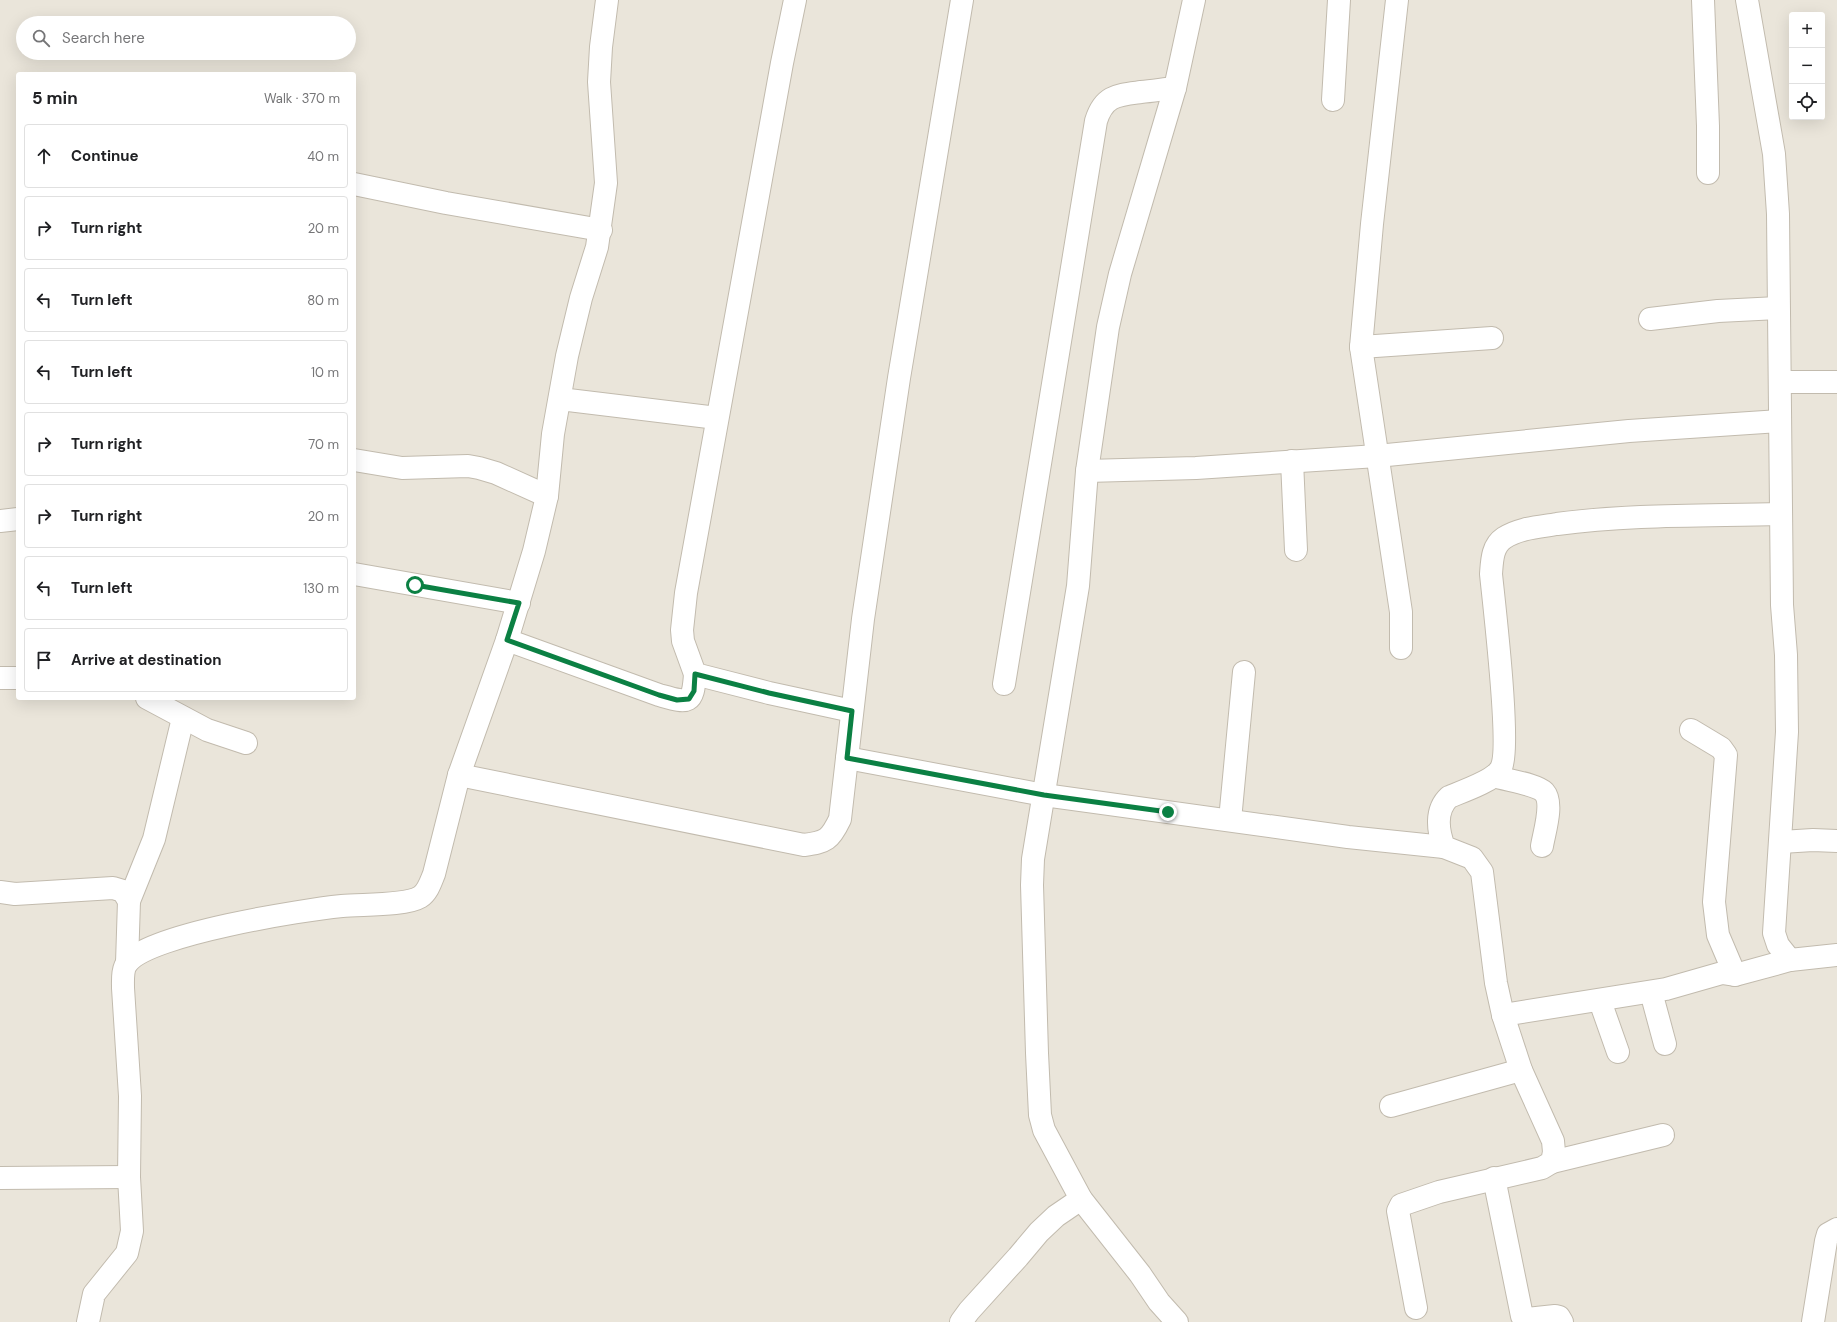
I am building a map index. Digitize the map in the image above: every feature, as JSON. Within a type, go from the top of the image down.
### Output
[{"type":"street","points":[[127,963],[139,953],[171,940],[271,916],[344,906],[410,901],[421,896],[429,886],[434,874],[459,774],[507,640],[534,551],[547,496],[553,434],[570,342],[601,230],[606,183],[599,82],[601,47],[607,0]]},
{"type":"street","points":[[507,640],[659,695],[677,700],[689,699],[693,696],[695,674],[685,650],[682,630],[686,593],[713,451],[717,418],[782,63],[795,0]]},
{"type":"street","points":[[459,774],[804,845],[822,842],[832,835],[840,819],[863,619],[898,378],[962,0]]},
{"type":"street","points":[[1177,1322],[1159,1302],[1140,1274],[1081,1199],[1050,1143],[1040,1115],[1032,885],[1033,859],[1078,586],[1087,471],[1103,353],[1113,298],[1175,88],[1194,0]]},
{"type":"street","points":[[1333,100],[1339,0]]},
{"type":"street","points":[[1397,0],[1372,224],[1361,348],[1401,612],[1402,648]]},
{"type":"street","points":[[1703,0],[1708,126],[1708,173]]},
{"type":"street","points":[[1747,0],[1774,154],[1778,214],[1781,514],[1787,732],[1774,933],[1778,945],[1790,960]]},
{"type":"street","points":[[1004,684],[1099,110],[1108,100],[1120,94],[1175,88]]},
{"type":"street","points":[[356,184],[446,203],[601,230]]},
{"type":"street","points":[[1650,319],[1778,308]]},
{"type":"street","points":[[1361,348],[1492,338]]},
{"type":"street","points":[[1780,382],[1837,382]]},
{"type":"street","points":[[560,399],[717,418]]},
{"type":"street","points":[[1087,471],[1196,468],[1377,456],[1629,431],[1780,421]]},
{"type":"street","points":[[356,460],[402,468],[468,466],[479,468],[496,473],[547,496]]},
{"type":"street","points":[[1292,461],[1296,550]]},
{"type":"street","points":[[1444,847],[1441,840],[1439,820],[1444,802],[1449,797],[1494,776],[1500,770],[1502,765],[1505,733],[1491,574],[1492,557],[1496,548],[1503,539],[1524,529],[1577,522],[1684,516],[1781,514]]},
{"type":"street","points":[[0,520],[16,519]]},
{"type":"street","points":[[356,574],[519,603]]},
{"type":"street","points":[[1230,820],[1244,672]]},
{"type":"street","points":[[695,674],[769,693],[852,711]]},
{"type":"street","points":[[0,678],[16,678]]},
{"type":"street","points":[[151,700],[207,730],[246,743]]},
{"type":"street","points":[[88,1322],[94,1294],[127,1253],[130,1245],[132,1231],[130,1096],[123,988],[123,978],[127,963],[128,901],[154,839],[183,718]]},
{"type":"street","points":[[1691,730],[1721,748],[1726,756],[1714,902],[1718,935],[1735,975]]},
{"type":"street","points":[[847,758],[1044,795],[1348,837],[1444,847],[1472,858],[1482,872],[1496,983],[1503,1015],[1521,1070],[1552,1141],[1554,1152],[1552,1162]]},
{"type":"street","points":[[1494,776],[1532,786],[1543,791],[1548,798],[1549,809],[1542,846]]},
{"type":"street","points":[[1781,842],[1813,840],[1837,842]]},
{"type":"street","points":[[0,892],[15,894],[113,888],[122,891],[128,901]]},
{"type":"street","points":[[1503,1015],[1651,992],[1678,987],[1722,973],[1735,975],[1790,960],[1837,955]]},
{"type":"street","points":[[1651,992],[1665,1044]]},
{"type":"street","points":[[1600,1001],[1618,1052]]},
{"type":"street","points":[[1391,1106],[1521,1070]]},
{"type":"street","points":[[1416,1308],[1399,1218],[1399,1208],[1411,1200],[1439,1192],[1542,1168],[1552,1162],[1663,1135]]},
{"type":"street","points":[[0,1178],[130,1177]]},
{"type":"street","points":[[1494,1178],[1522,1316],[1527,1319],[1555,1316],[1559,1317],[1562,1322]]},
{"type":"street","points":[[961,1322],[1039,1232],[1056,1216],[1081,1199]]},
{"type":"street","points":[[1813,1322],[1826,1241],[1828,1234],[1837,1229]]},
{"type":"shaded area","points":[[0,0],[1837,0],[1837,1322],[0,1322]]},
{"type":"route","points":[[415,585],[519,603],[507,640],[659,695],[677,700],[689,699],[693,696],[695,674],[769,693],[852,711],[847,758],[1044,795],[1168,812]]}]
